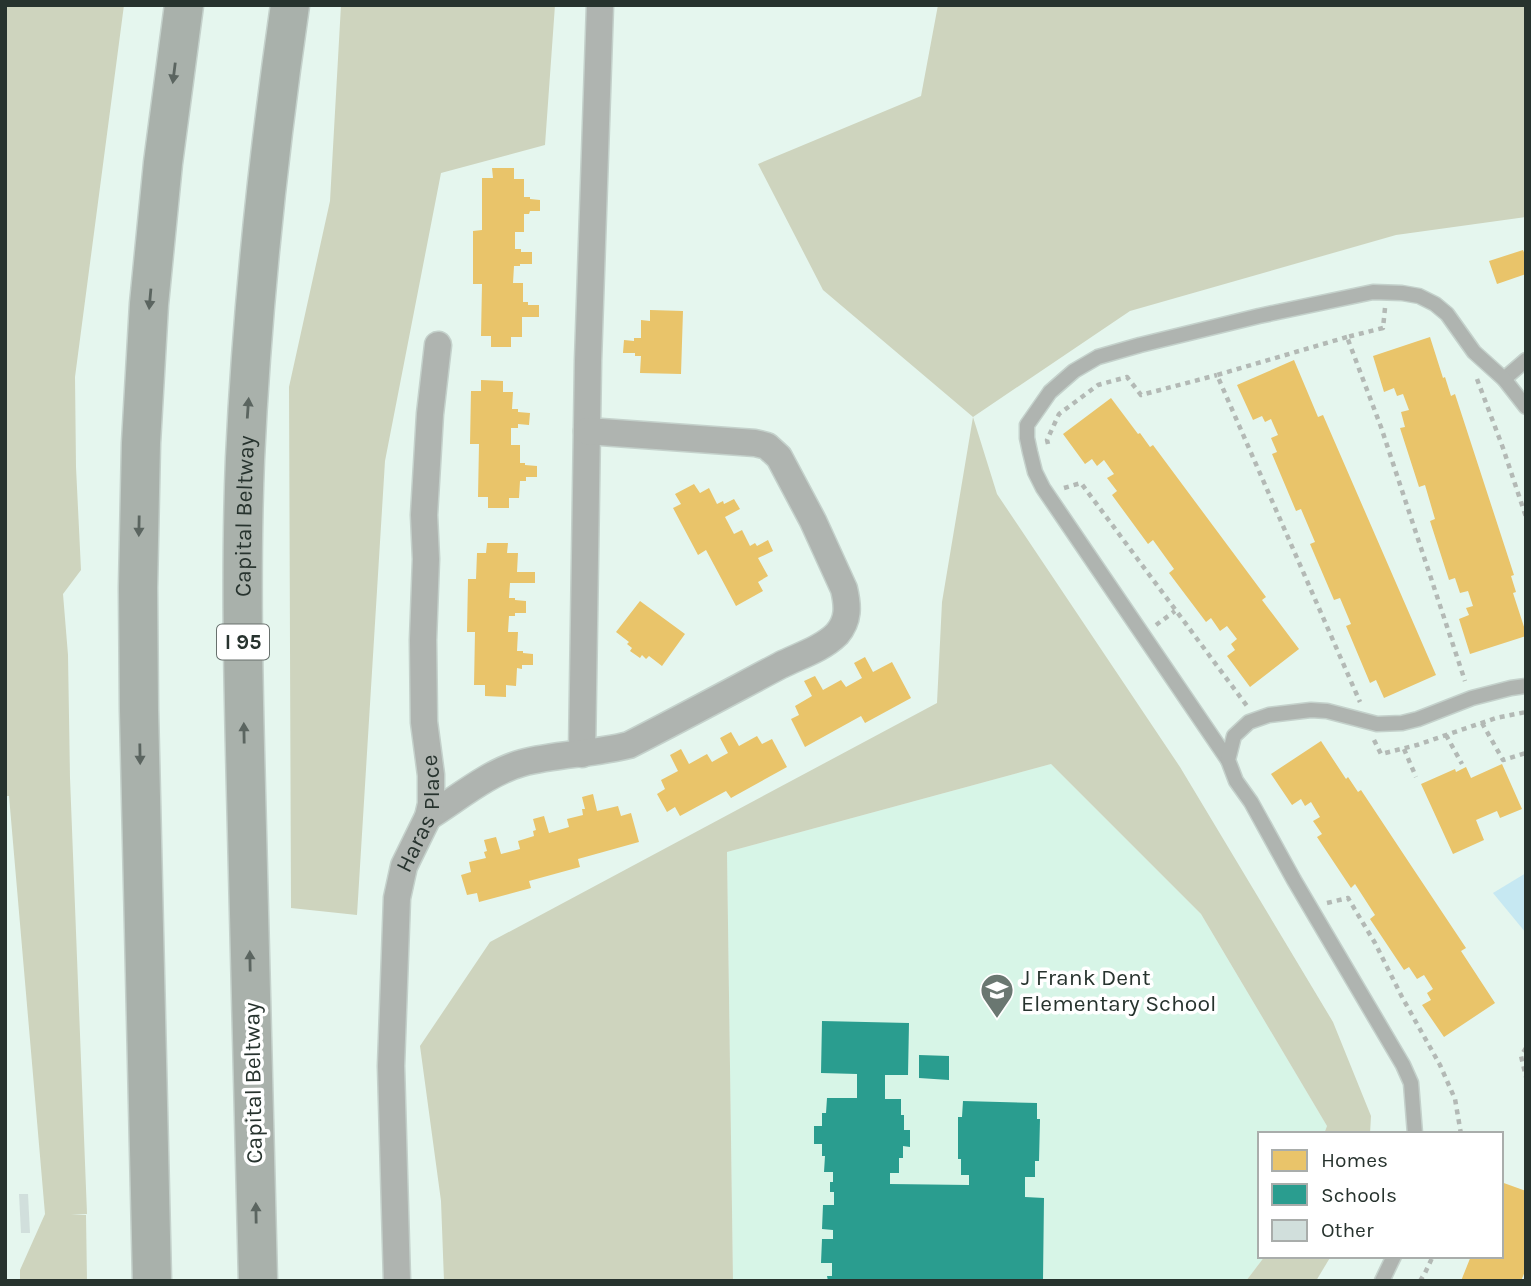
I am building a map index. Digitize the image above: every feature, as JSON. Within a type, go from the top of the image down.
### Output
[{"type":"highway","points":[[152,1281],[139,710],[141,443],[151,278],[184,5]]},
{"type":"highway","name":"Capital Beltway","points":[[258,1281],[242,598],[245,460],[266,180],[290,5]]},
{"type":"highway","points":[[136,1281],[144,915]]},
{"type":"street","points":[[582,754],[588,361],[600,5]]},
{"type":"street","name":"Haras Place","points":[[397,1281],[391,1066],[397,898],[404,866],[428,817],[431,804],[431,775],[424,722],[424,515],[430,414],[438,345]]},
{"type":"street","points":[[428,817],[498,772],[523,763],[629,745],[816,649],[836,635],[846,620],[848,602],[844,589],[795,486],[779,457],[767,446],[587,431]]},
{"type":"lane","points":[[1415,1132],[1410,1083],[1403,1065],[1251,802],[1236,781],[1228,760],[1043,488],[1035,472],[1027,439],[1027,425],[1050,392],[1074,370],[1098,357],[1232,322],[1373,292],[1419,296],[1434,304],[1447,314],[1474,352],[1504,379],[1526,407]]},
{"type":"lane","points":[[1504,379],[1526,360]]},
{"type":"lane","points":[[1228,760],[1234,736],[1249,722],[1269,715],[1311,710],[1327,711],[1377,724],[1402,723],[1472,698],[1526,686]]},
{"type":"lane","points":[[1382,1281],[1393,1258]]},
{"type":"path","points":[[1050,451],[1048,440],[1059,414],[1098,385],[1127,377],[1142,395],[1217,375],[1383,328],[1385,306]]},
{"type":"path","points":[[1347,337],[1381,427],[1465,681]]},
{"type":"path","points":[[1474,371],[1526,517]]},
{"type":"path","points":[[1217,375],[1363,709],[1356,706]]},
{"type":"path","points":[[1058,482],[1060,489],[1081,483],[1245,706],[1254,705]]},
{"type":"path","points":[[1453,685],[1473,679]]},
{"type":"path","points":[[1372,734],[1381,754],[1496,718],[1526,712]]},
{"type":"path","points":[[1482,723],[1503,760],[1526,753]]},
{"type":"path","points":[[1446,735],[1462,764]]},
{"type":"path","points":[[1404,749],[1416,777]]},
{"type":"path","points":[[1325,904],[1348,898],[1376,943],[1440,1065],[1455,1099],[1461,1132]]},
{"type":"path","points":[[1526,1048],[1521,1056],[1526,1077]]},
{"type":"path","points":[[1420,1281],[1432,1258]]},
{"type":"shaded area","points":[[5,5],[124,5],[75,377],[81,570],[63,594],[68,655],[70,778],[87,1214],[71,1214],[86,1215],[87,1281],[20,1281],[20,1270],[45,1214],[9,796],[5,796]]},
{"type":"shaded area","points":[[341,5],[555,5],[545,145],[441,173],[385,461],[357,915],[291,908],[289,387],[330,201]]},
{"type":"shaded area","points":[[938,5],[1526,5],[1526,217],[1396,235],[1130,311],[973,417],[823,290],[758,164],[921,96]]},
{"type":"shaded area","points":[[973,417],[997,494],[1180,767],[1333,1022],[1371,1116],[1370,1132],[1325,1132],[1327,1126],[1201,914],[1051,764],[727,852],[733,1281],[444,1281],[441,1201],[420,1046],[490,942],[937,703],[942,602]]},
{"type":"shaded area","name":"J Frank Dent Elementary School","points":[[1051,764],[1201,914],[1327,1126],[1325,1132],[1258,1132],[1258,1258],[1263,1258],[1246,1281],[733,1281],[727,852]]},
{"type":"shaded area","points":[[1263,1258],[1330,1258],[1316,1281],[1246,1281]]},
{"type":"water","points":[[1526,873],[1526,933],[1493,893]]},
{"type":"building: Homes","points":[[492,168],[514,168],[514,179],[524,179],[524,197],[540,200],[540,211],[524,214],[524,232],[515,232],[515,249],[532,252],[532,264],[514,266],[513,283],[523,283],[523,302],[539,305],[539,317],[522,317],[522,337],[511,337],[511,347],[491,347],[491,336],[481,336],[482,284],[473,284],[473,231],[482,230],[482,178],[493,178]]},
{"type":"building: Homes","points":[[1523,250],[1526,257],[1526,274],[1497,284],[1489,261]]},
{"type":"building: Homes","points":[[650,310],[683,311],[681,374],[640,373],[641,356],[623,353],[624,340],[634,341],[634,338],[641,338],[641,320],[650,321]]},
{"type":"building: Homes","points":[[1430,337],[1443,378],[1445,377],[1451,396],[1455,394],[1514,575],[1511,576],[1516,592],[1513,593],[1526,633],[1526,636],[1470,654],[1459,619],[1469,615],[1466,608],[1473,606],[1468,591],[1460,593],[1455,578],[1449,580],[1430,521],[1435,519],[1425,485],[1419,487],[1400,428],[1405,427],[1401,412],[1409,410],[1403,394],[1397,396],[1394,388],[1384,392],[1373,356]]},
{"type":"building: Homes","points":[[1294,360],[1318,417],[1323,415],[1436,675],[1384,698],[1376,680],[1370,683],[1346,626],[1351,624],[1340,598],[1334,600],[1310,544],[1315,542],[1301,509],[1296,511],[1272,454],[1277,452],[1271,438],[1278,435],[1271,419],[1265,422],[1262,416],[1253,420],[1237,385]]},
{"type":"building: Homes","points":[[481,380],[503,381],[503,392],[513,392],[512,409],[530,413],[529,425],[518,424],[518,428],[511,428],[511,445],[520,445],[520,463],[537,466],[537,477],[526,477],[526,481],[520,481],[519,498],[509,498],[509,508],[488,508],[488,497],[478,497],[479,444],[470,444],[471,391],[481,391]]},
{"type":"building: Homes","points":[[1111,398],[1138,434],[1140,433],[1150,447],[1153,445],[1266,597],[1262,600],[1299,649],[1250,687],[1227,656],[1235,650],[1231,644],[1237,639],[1227,626],[1220,631],[1211,618],[1206,622],[1169,573],[1174,569],[1153,540],[1148,544],[1112,495],[1117,491],[1107,478],[1114,474],[1104,460],[1097,466],[1092,459],[1085,464],[1063,434]]},
{"type":"building: Homes","points":[[694,484],[700,493],[709,488],[717,504],[734,499],[740,509],[725,517],[734,534],[742,530],[750,546],[755,543],[757,546],[768,540],[773,551],[758,558],[768,576],[758,582],[763,591],[736,606],[706,550],[698,555],[673,508],[681,504],[675,494]]},
{"type":"building: Homes","points":[[487,543],[508,543],[507,553],[518,553],[517,572],[535,572],[535,583],[510,583],[509,598],[526,601],[526,613],[509,616],[508,632],[518,632],[517,651],[533,654],[533,665],[517,668],[516,686],[506,685],[506,697],[485,696],[485,685],[474,685],[475,632],[467,632],[468,579],[476,579],[477,553],[486,553]]},
{"type":"building: Homes","points":[[640,601],[685,634],[662,666],[649,656],[646,659],[642,655],[640,658],[630,651],[632,648],[627,644],[629,642],[616,632]]},
{"type":"building: Homes","points":[[865,657],[873,672],[892,662],[911,698],[865,723],[861,716],[805,747],[791,719],[799,715],[795,706],[812,696],[804,681],[815,676],[823,690],[841,680],[846,687],[862,678],[854,663]]},
{"type":"building: Homes","points":[[731,732],[739,746],[757,736],[762,744],[772,739],[787,767],[731,798],[726,791],[680,816],[675,807],[667,812],[657,794],[665,789],[661,780],[678,771],[670,755],[681,749],[689,764],[707,754],[712,762],[728,753],[720,738]]},
{"type":"building: Homes","points":[[1321,741],[1346,779],[1348,777],[1358,792],[1361,790],[1466,948],[1461,951],[1495,1003],[1444,1037],[1422,1005],[1431,1000],[1427,993],[1433,989],[1424,975],[1417,979],[1409,967],[1404,970],[1370,919],[1375,915],[1355,884],[1351,888],[1317,837],[1322,834],[1313,821],[1320,817],[1311,802],[1305,806],[1301,799],[1292,805],[1271,774]]},
{"type":"building: Homes","points":[[1502,764],[1522,809],[1500,818],[1497,811],[1476,820],[1484,840],[1453,854],[1421,784],[1455,769],[1456,772],[1466,767],[1471,778]]},
{"type":"building: Homes","points":[[593,794],[597,811],[618,806],[621,816],[631,813],[639,842],[578,859],[580,867],[529,881],[531,888],[479,902],[477,893],[467,895],[461,875],[471,872],[469,862],[486,858],[484,840],[496,837],[501,854],[520,849],[518,841],[534,836],[533,831],[536,830],[533,819],[544,816],[549,833],[569,827],[567,819],[583,815],[582,809],[585,809],[582,797]]},
{"type":"building: Homes","points":[[1503,1183],[1526,1191],[1526,1269],[1521,1281],[1461,1281],[1470,1258],[1503,1258]]},
{"type":"building: Schools","points":[[822,1021],[909,1023],[908,1075],[885,1075],[885,1099],[901,1099],[904,1130],[910,1130],[910,1147],[903,1146],[903,1158],[899,1158],[899,1173],[890,1173],[890,1184],[969,1185],[969,1175],[961,1175],[961,1159],[958,1159],[958,1117],[962,1117],[963,1101],[1037,1103],[1037,1119],[1040,1119],[1039,1161],[1035,1161],[1035,1177],[1025,1177],[1025,1197],[1044,1198],[1043,1281],[828,1281],[827,1276],[832,1276],[832,1263],[821,1263],[822,1239],[833,1239],[833,1230],[822,1229],[823,1205],[834,1205],[834,1192],[830,1192],[833,1172],[824,1172],[825,1156],[822,1156],[822,1144],[814,1144],[814,1126],[822,1126],[822,1113],[826,1113],[827,1098],[857,1098],[857,1074],[821,1073]]},
{"type":"building: Schools","points":[[919,1055],[949,1056],[949,1080],[919,1078]]},
{"type":"building: Other","points":[[19,1194],[28,1194],[30,1233],[21,1233]]},
{"type":"place","name":"J Frank Dent Elementary School","points":[[997,1020]]}]
